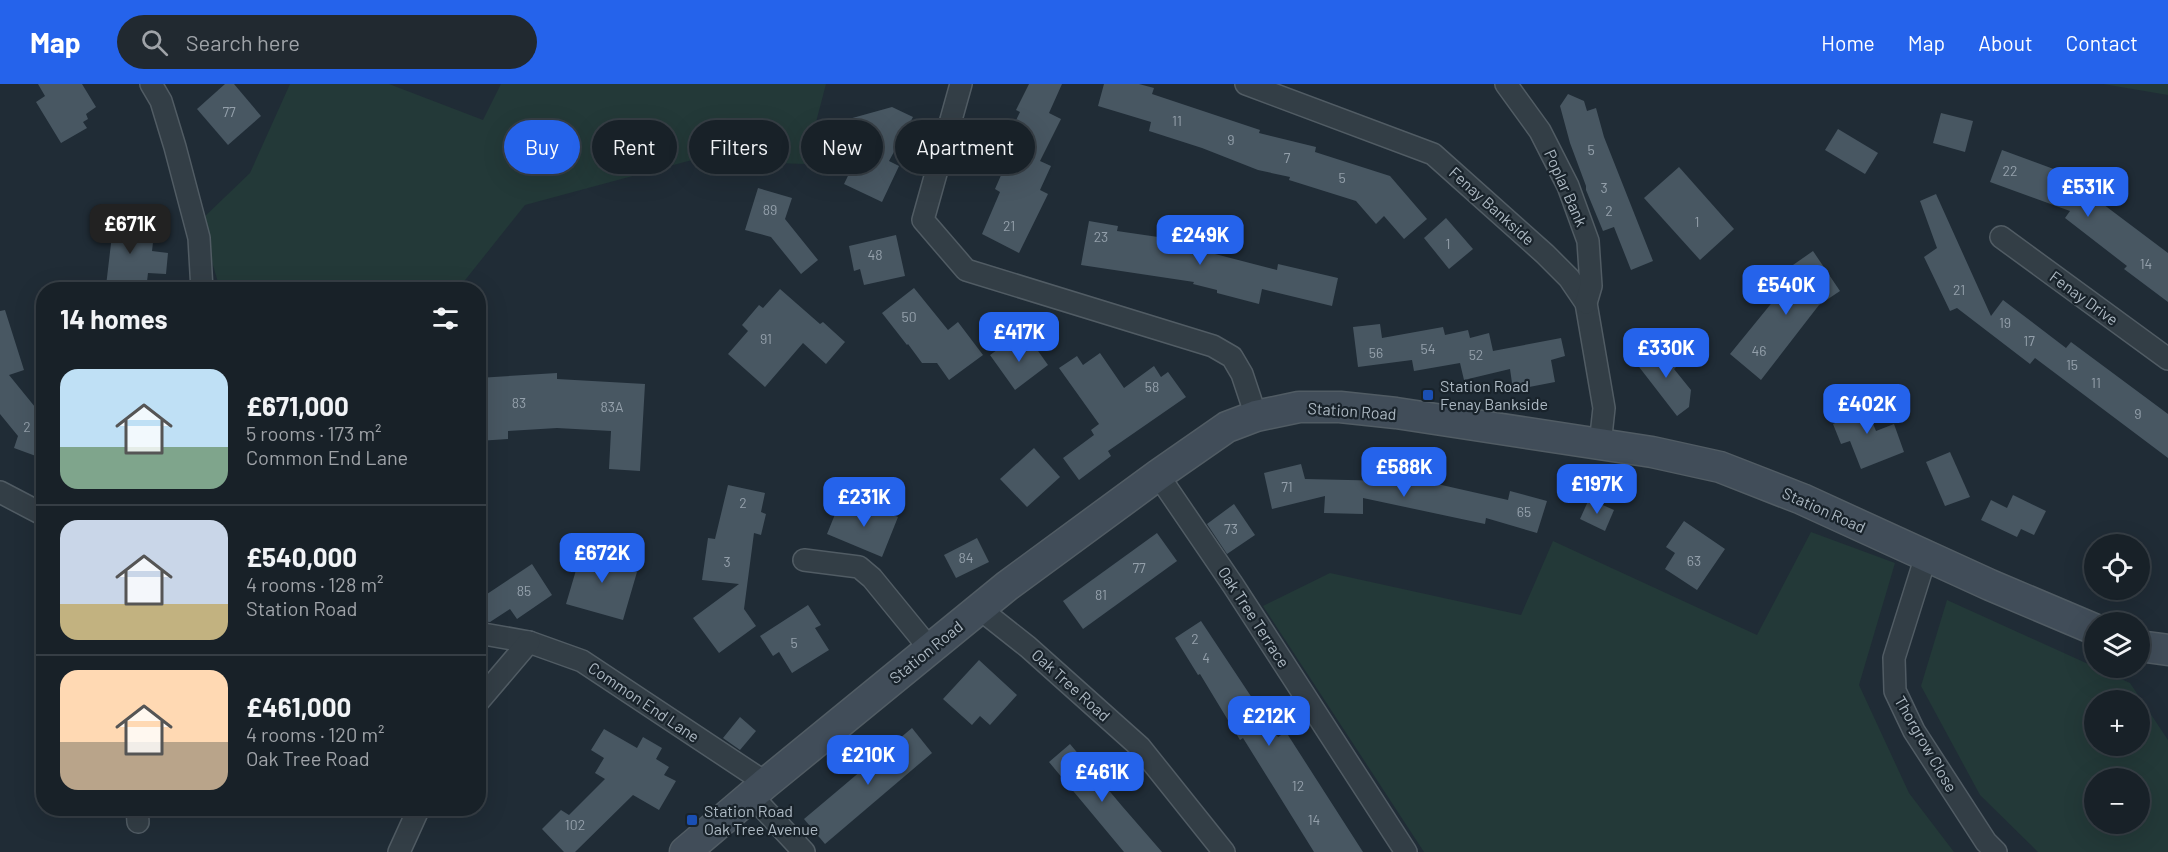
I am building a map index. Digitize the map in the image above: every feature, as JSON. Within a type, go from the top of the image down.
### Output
[{"type":"street","points":[[151,84],[164,110],[200,238],[202,282]]},
{"type":"street","points":[[961,84],[923,220],[966,270],[1213,346],[1233,357],[1242,374],[1256,416]]},
{"type":"street","name":"Fenay Bankside","points":[[1246,84],[1433,154],[1569,278],[1586,303],[1604,408],[1600,445]]},
{"type":"street","name":"Poplar Bank","points":[[1506,84],[1540,131],[1568,186],[1588,241],[1591,286],[1586,303]]},
{"type":"street","name":"Fenay Drive","points":[[2001,237],[2168,359]]},
{"type":"street","name":"Station Road","points":[[685,852],[1007,586],[1158,475],[1227,427],[1256,416],[1299,407],[1340,407],[1396,413],[1652,452],[1720,467],[1802,499],[2084,625]]},
{"type":"street","name":"Oak Tree Terrace","points":[[1158,475],[1233,585],[1406,852]]},
{"type":"street","points":[[0,492],[36,511]]},
{"type":"street","name":"Thorgrow Close","points":[[1926,556],[1894,658],[1895,691],[1914,731],[1986,842],[1996,852]]},
{"type":"street","points":[[804,560],[859,567],[872,578],[930,649]]},
{"type":"street","name":"Oak Tree Road","points":[[980,609],[1028,647],[1140,747],[1224,852]]},
{"type":"street","name":"Common End Lane","points":[[486,634],[529,642],[582,661],[759,789],[804,852]]},
{"type":"street","points":[[486,693],[529,642]]},
{"type":"street","points":[[2150,648],[2168,650]]},
{"type":"street","points":[[399,852],[415,816]]},
{"type":"green space","points":[[290,84],[389,84],[483,120],[501,84],[826,84],[817,120],[801,120],[801,164],[789,163],[789,120],[689,120],[689,161],[677,164],[677,120],[592,120],[592,174],[640,174],[525,205],[464,282],[218,282],[200,221],[250,173]]},
{"type":"green space","points":[[2103,84],[2168,84],[2168,95]]},
{"type":"green space","points":[[1811,532],[1895,563],[1859,685],[1909,793],[1954,852],[1424,852],[1263,606],[1330,573],[1521,615],[1553,541],[1757,635]]},
{"type":"green space","points":[[1947,600],[2084,662],[2084,678],[2119,678],[2130,683],[2135,690],[2084,690],[2084,756],[2150,756],[2150,713],[2168,740],[2168,852],[2038,852],[1980,795],[1921,686]]},
{"type":"building","points":[[38,84],[82,84],[96,107],[86,114],[88,119],[83,122],[87,128],[61,143],[36,102],[45,96]]},
{"type":"building","points":[[225,84],[234,84],[261,116],[228,145],[197,109]]},
{"type":"building","points":[[1029,84],[1062,84],[1049,113],[1061,119],[1040,161],[1051,166],[1040,190],[1048,194],[1019,253],[982,234],[1000,192],[995,189],[1002,174],[1035,174],[1035,120],[1016,120],[1020,112],[1016,110]]},
{"type":"building","points":[[1104,84],[1139,84],[1154,88],[1152,94],[1260,130],[1259,133],[1316,147],[1315,152],[1390,176],[1427,219],[1404,239],[1384,216],[1376,224],[1356,201],[1289,180],[1290,177],[1258,170],[1202,148],[1149,131],[1151,122],[1098,106]]},
{"type":"building","points":[[1568,94],[1584,101],[1587,111],[1596,108],[1604,137],[1653,261],[1631,270],[1614,227],[1603,231],[1586,190],[1560,106]]},
{"type":"building","points":[[892,107],[913,117],[911,120],[895,120],[895,150],[889,161],[895,164],[895,174],[882,202],[844,184],[849,174],[883,174],[883,120],[845,120]]},
{"type":"building","points":[[1941,113],[1973,121],[1965,152],[1933,143]]},
{"type":"building","points":[[1838,129],[1878,153],[1865,174],[1825,150]]},
{"type":"building","points":[[2002,150],[2059,171],[2168,253],[2168,302],[2124,269],[2127,266],[2065,218],[2070,211],[1990,182]]},
{"type":"building","points":[[1679,167],[1734,229],[1700,260],[1644,198]]},
{"type":"building","points":[[758,188],[792,198],[785,219],[818,260],[801,274],[771,237],[745,230]]},
{"type":"building","points":[[1936,194],[1991,316],[2003,300],[2066,348],[2071,342],[2168,414],[2168,458],[2035,358],[2030,364],[1957,308],[1950,311],[1924,257],[1937,248],[1920,201]]},
{"type":"building","points":[[100,211],[123,214],[121,230],[154,234],[152,251],[168,253],[166,274],[148,273],[147,282],[106,282],[112,235],[98,233]]},
{"type":"building","points":[[1446,218],[1473,249],[1449,269],[1424,238]]},
{"type":"building","points":[[1089,221],[1118,226],[1117,231],[1189,240],[1188,247],[1277,270],[1278,264],[1338,278],[1332,306],[1262,289],[1259,304],[1217,293],[1217,290],[1193,284],[1194,282],[1081,265]]},
{"type":"building","points":[[896,235],[905,276],[864,285],[860,269],[854,271],[849,246]]},
{"type":"building","points":[[1813,251],[1840,291],[1819,305],[1761,380],[1730,354],[1797,272],[1793,265]]},
{"type":"building","points":[[914,288],[948,330],[958,322],[983,355],[949,380],[937,363],[922,363],[882,313]]},
{"type":"building","points":[[780,289],[820,324],[823,322],[845,342],[826,364],[803,343],[765,387],[728,354],[748,331],[742,325],[759,305],[763,308]]},
{"type":"building","points":[[5,310],[24,370],[9,375],[36,408],[36,456],[14,448],[18,436],[0,414],[0,311]]},
{"type":"building","points":[[1380,324],[1382,338],[1443,327],[1445,335],[1468,330],[1470,338],[1489,333],[1493,351],[1561,338],[1565,356],[1551,360],[1555,382],[1513,390],[1510,369],[1464,380],[1460,363],[1414,371],[1412,360],[1358,367],[1353,327]]},
{"type":"building","points":[[1031,341],[1048,365],[1015,390],[990,355],[1007,343],[1014,353]]},
{"type":"building","points":[[1657,346],[1661,351],[1665,348],[1679,364],[1674,369],[1691,390],[1689,407],[1677,416],[1636,363]]},
{"type":"building","points":[[1100,353],[1124,388],[1154,366],[1161,377],[1168,372],[1186,397],[1108,451],[1111,456],[1079,480],[1063,458],[1094,435],[1091,430],[1099,424],[1059,368],[1077,356],[1083,365]]},
{"type":"building","points":[[557,373],[557,379],[645,384],[640,471],[609,469],[611,431],[557,428],[508,431],[508,439],[486,440],[486,377]]},
{"type":"building","points":[[1863,399],[1876,431],[1894,424],[1904,452],[1861,469],[1850,441],[1841,444],[1833,424],[1842,420],[1838,408]]},
{"type":"building","points":[[1034,448],[1060,477],[1027,507],[1000,479]]},
{"type":"building","points":[[1950,452],[1970,497],[1945,506],[1926,462]]},
{"type":"building","points":[[1301,464],[1305,479],[1391,481],[1393,474],[1508,500],[1510,491],[1547,501],[1537,533],[1486,518],[1485,524],[1363,498],[1363,514],[1324,513],[1325,496],[1272,509],[1264,473]]},
{"type":"building","points":[[728,485],[765,493],[761,512],[766,514],[761,535],[754,533],[744,609],[756,626],[719,653],[693,618],[739,584],[702,580],[708,538],[715,539]]},
{"type":"building","points":[[2013,495],[2046,511],[2034,535],[2021,529],[2017,537],[1981,520],[1991,500],[2007,508]]},
{"type":"building","points":[[1589,499],[1614,510],[1605,531],[1580,519]]},
{"type":"building","points":[[863,503],[898,517],[882,557],[827,534],[838,507],[858,516]]},
{"type":"building","points":[[1234,504],[1255,535],[1227,554],[1207,524]]},
{"type":"building","points":[[1684,521],[1725,549],[1697,590],[1665,569],[1675,553],[1666,547]]},
{"type":"building","points":[[1157,533],[1177,561],[1083,629],[1063,601]]},
{"type":"building","points":[[977,538],[989,562],[956,578],[944,555]]},
{"type":"building","points":[[590,545],[619,553],[615,566],[637,572],[623,620],[566,604],[579,560],[585,561]]},
{"type":"building","points":[[532,564],[552,595],[517,619],[510,609],[490,622],[486,622],[486,595]]},
{"type":"building","points":[[808,605],[821,625],[815,628],[829,650],[792,673],[779,652],[773,656],[760,636]]},
{"type":"building","points":[[1201,621],[1278,737],[1286,732],[1363,852],[1314,852],[1243,738],[1240,740],[1175,638]]},
{"type":"building","points":[[979,660],[1017,695],[990,725],[980,716],[972,725],[943,699]]},
{"type":"building","points":[[740,717],[756,731],[740,750],[723,738]]},
{"type":"building","points":[[912,728],[932,753],[825,844],[804,819]]},
{"type":"building","points":[[604,729],[637,748],[643,737],[662,748],[656,759],[669,767],[664,775],[676,781],[659,810],[633,795],[575,852],[564,852],[542,829],[561,810],[569,815],[605,779],[595,773],[604,758],[591,750]]},
{"type":"building","points":[[1070,744],[1162,852],[1124,852],[1049,762]]},
{"type":"place","name":"Station Road Fenay Bankside","points":[[1428,395]]},
{"type":"place","name":"Station Road Oak Tree Avenue","points":[[692,820]]}]
